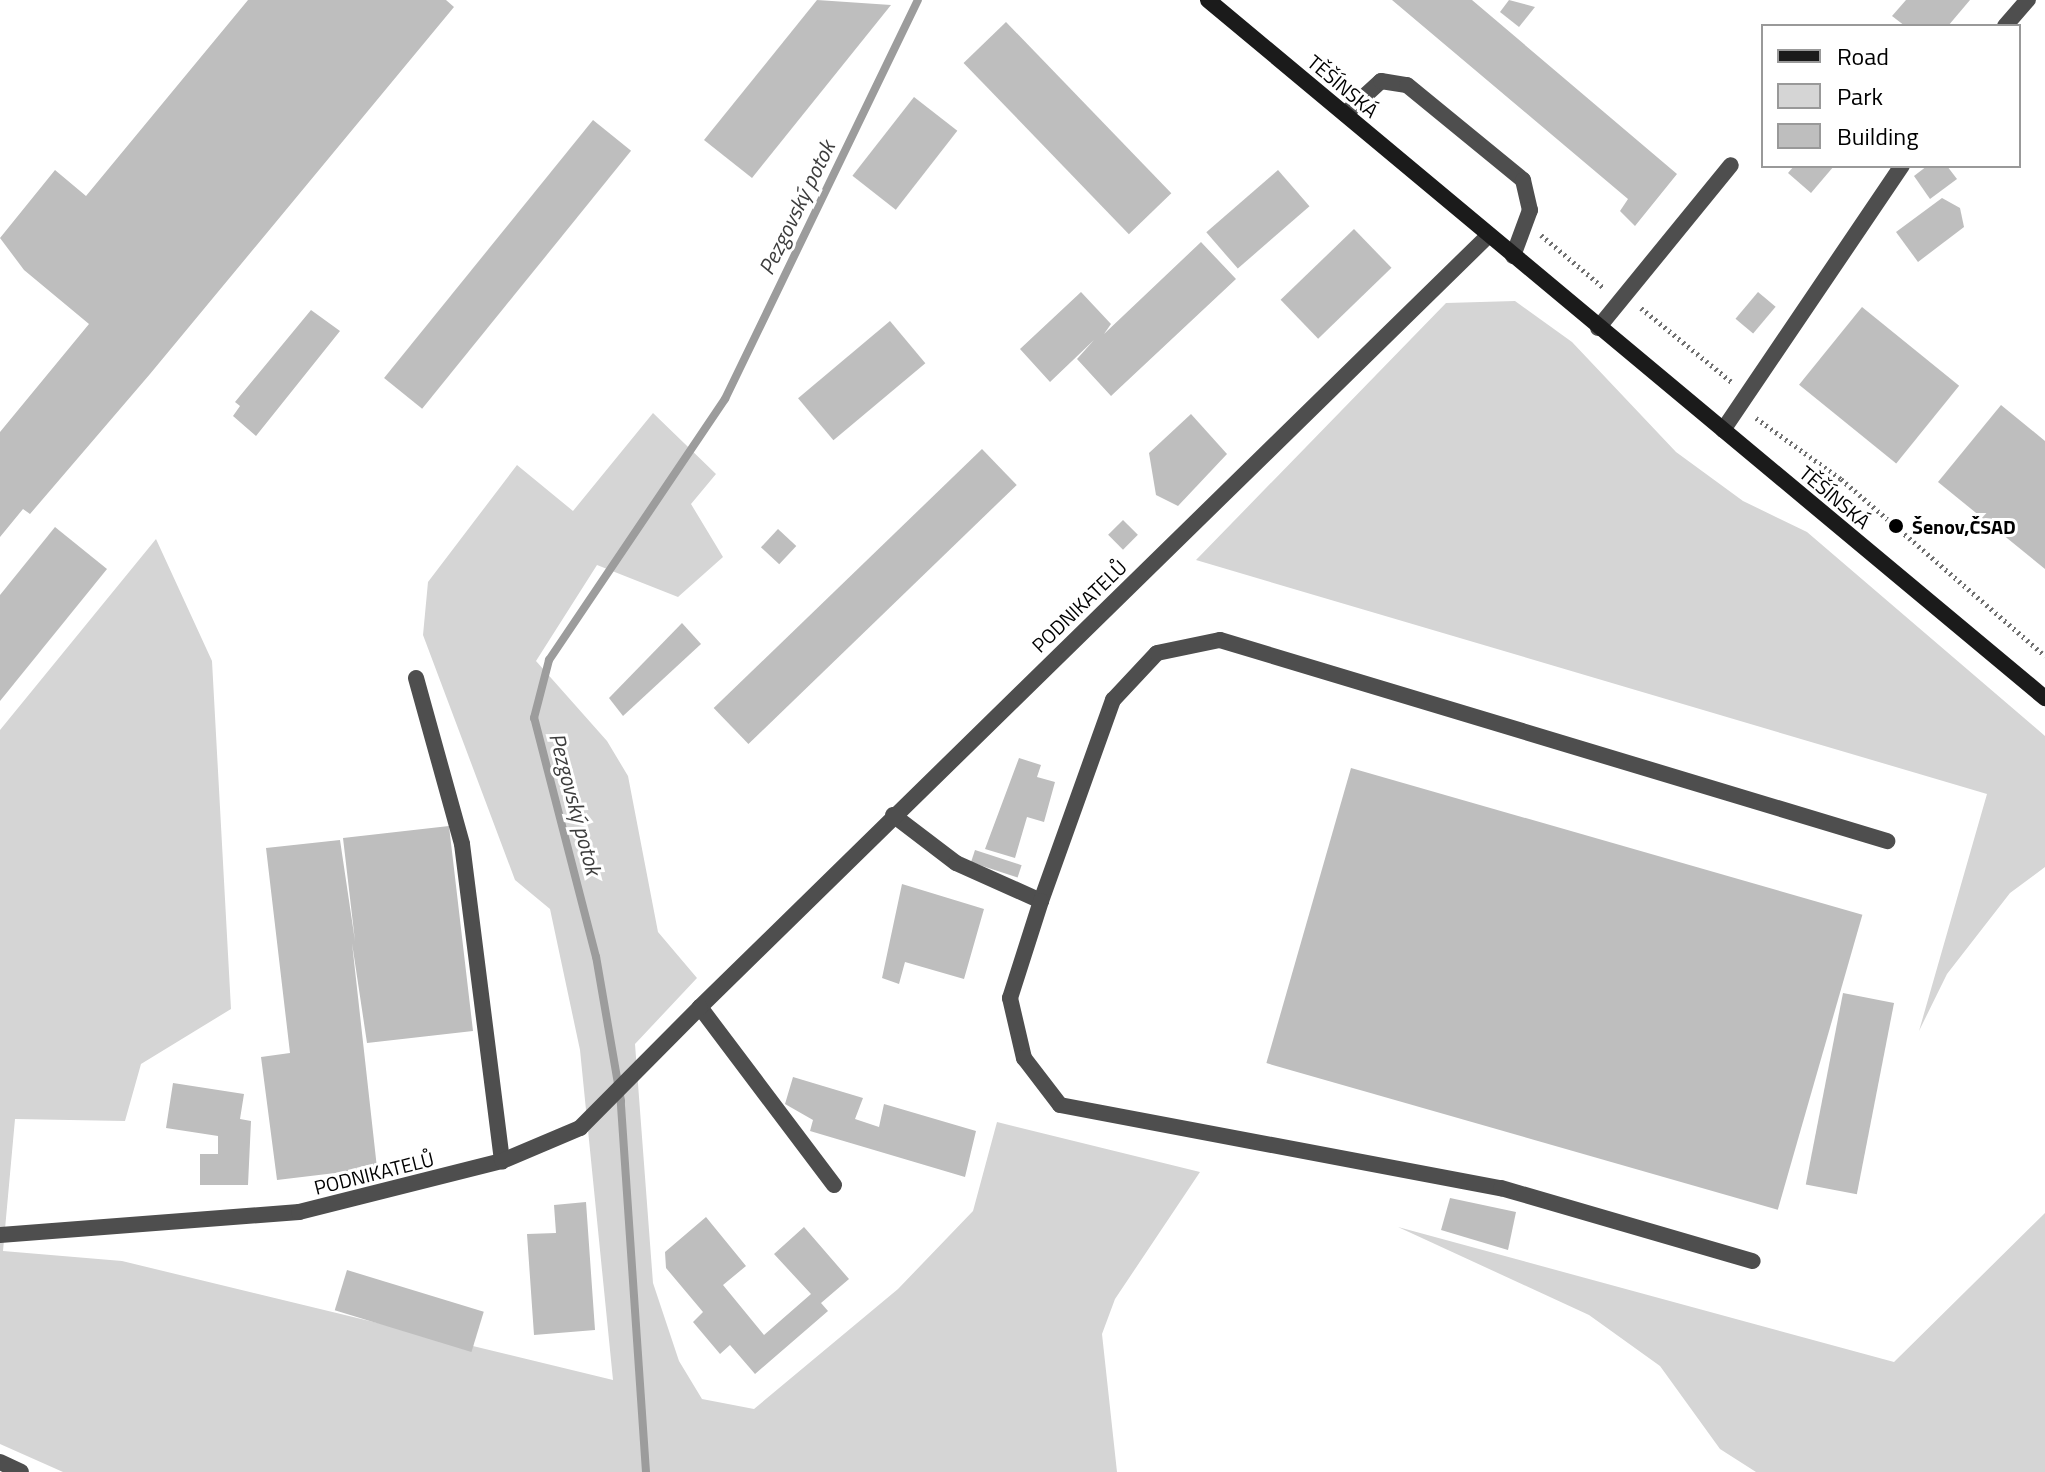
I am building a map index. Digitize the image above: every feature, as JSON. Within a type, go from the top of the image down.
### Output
[{"type":"main road","name":"TĚŠÍNSKÁ","points":[[1208,0],[2045,698]]},
{"type":"street","points":[[2007,24],[2028,0]]},
{"type":"street","points":[[1345,114],[1381,81],[1407,85],[1523,180],[1528,224],[1513,256]]},
{"type":"street","points":[[1598,328],[1731,165]]},
{"type":"street","points":[[1723,430],[1901,168]]},
{"type":"street","name":"PODNIKATELŮ","points":[[0,1235],[299,1212],[502,1161],[580,1128],[893,815],[1489,235]]},
{"type":"street","points":[[1753,1261],[1501,1188],[1060,1105],[1024,1058],[1010,998],[1113,700],[1157,653],[1220,640],[1887,841]]},
{"type":"street","points":[[416,678],[462,844],[502,1161]]},
{"type":"street","points":[[893,815],[956,863],[1041,901]]},
{"type":"street","points":[[700,1007],[834,1185]]},
{"type":"street","points":[[0,1462],[21,1472]]},
{"type":"path","points":[[1528,224],[1948,567],[2045,656]]},
{"type":"green space","points":[[1515,301],[1572,342],[1676,452],[1743,501],[1807,532],[2045,736],[2045,867],[2010,893],[1947,974],[1919,1031],[1987,794],[1196,560],[1446,303]]},
{"type":"green space","points":[[653,413],[716,474],[691,504],[723,557],[678,597],[597,565],[536,661],[607,741],[628,776],[658,932],[697,978],[635,1044],[653,1283],[679,1361],[702,1399],[754,1409],[898,1289],[973,1211],[997,1122],[1200,1172],[1115,1299],[1102,1334],[1117,1472],[63,1472],[0,1444],[0,730],[156,539],[212,661],[231,1009],[141,1064],[125,1121],[15,1119],[3,1251],[122,1261],[613,1380],[580,1050],[550,909],[515,880],[423,635],[428,582],[517,465],[573,511]]},
{"type":"green space","points":[[2045,1213],[2045,1472],[1756,1472],[1720,1449],[1660,1366],[1589,1315],[1398,1227],[1894,1362]]},
{"type":"building","points":[[248,0],[446,0],[454,7],[150,374],[30,514],[23,509],[0,537],[0,432],[89,324],[24,270],[0,238],[55,170],[86,196]]},
{"type":"building","points":[[817,0],[891,5],[752,178],[704,140]]},
{"type":"building","points":[[1392,0],[1472,0],[1677,174],[1635,226],[1620,211],[1628,199]]},
{"type":"building","points":[[1509,0],[1535,7],[1519,27],[1500,12]]},
{"type":"building","points":[[1906,0],[1970,0],[1950,24],[1902,24],[1892,16]]},
{"type":"building","points":[[1006,22],[1171,193],[1129,234],[964,63]]},
{"type":"building","points":[[914,97],[957,131],[896,210],[852,176]]},
{"type":"building","points":[[593,120],[631,151],[422,409],[384,378]]},
{"type":"building","points":[[1792,168],[1832,168],[1811,193],[1788,173]]},
{"type":"building","points":[[1924,168],[1949,168],[1957,179],[1930,199],[1914,176]]},
{"type":"building","points":[[1278,170],[1309,206],[1238,269],[1206,232]]},
{"type":"building","points":[[1942,198],[1960,208],[1964,227],[1918,262],[1896,232]]},
{"type":"building","points":[[1354,229],[1392,268],[1318,339],[1281,300]]},
{"type":"building","points":[[1201,242],[1236,279],[1111,396],[1077,359],[1094,340],[1050,382],[1020,349],[1081,292],[1111,324],[1104,334]]},
{"type":"building","points":[[1758,292],[1776,307],[1753,334],[1736,319]]},
{"type":"building","points":[[1862,307],[1959,386],[1896,463],[1799,385]]},
{"type":"building","points":[[311,310],[340,331],[256,436],[233,416],[240,406],[235,402]]},
{"type":"building","points":[[890,321],[925,363],[833,440],[798,398]]},
{"type":"building","points":[[2001,405],[2045,441],[2045,569],[1938,482]]},
{"type":"building","points":[[1191,414],[1227,454],[1178,506],[1156,495],[1149,453]]},
{"type":"building","points":[[982,449],[1017,485],[748,744],[714,708]]},
{"type":"building","points":[[1123,520],[1138,535],[1123,550],[1108,535]]},
{"type":"building","points":[[55,527],[107,569],[0,701],[0,595]]},
{"type":"building","points":[[778,529],[796,546],[779,564],[761,547]]},
{"type":"building","points":[[682,623],[701,644],[623,716],[609,698]]},
{"type":"building","points":[[1019,758],[1041,765],[1037,777],[1055,782],[1044,822],[1027,817],[1015,858],[985,849]]},
{"type":"building","points":[[1351,768],[1862,915],[1778,1210],[1266,1063]]},
{"type":"building","points":[[449,826],[473,1031],[367,1043],[352,943],[377,1168],[277,1180],[261,1057],[290,1053],[266,848],[340,840],[355,941],[343,838]]},
{"type":"building","points":[[975,850],[1022,865],[1018,878],[971,862]]},
{"type":"building","points":[[902,884],[984,909],[964,979],[905,962],[899,984],[882,978]]},
{"type":"building","points":[[1843,993],[1894,1003],[1857,1194],[1806,1184]]},
{"type":"building","points":[[793,1077],[863,1098],[855,1119],[879,1127],[884,1104],[976,1131],[965,1177],[810,1131],[813,1120],[785,1104]]},
{"type":"building","points":[[173,1083],[244,1094],[240,1119],[251,1121],[248,1185],[200,1185],[200,1154],[218,1154],[218,1136],[166,1128]]},
{"type":"building","points":[[1450,1198],[1516,1212],[1508,1250],[1441,1230]]},
{"type":"building","points":[[586,1202],[595,1330],[534,1335],[527,1234],[556,1233],[554,1205]]},
{"type":"building","points":[[706,1217],[746,1266],[723,1285],[764,1335],[811,1294],[774,1254],[804,1227],[849,1279],[821,1303],[828,1311],[755,1374],[730,1345],[720,1354],[693,1322],[703,1312],[666,1268],[665,1252]]},
{"type":"building","points":[[347,1270],[484,1312],[471,1352],[335,1310]]},
{"type":"waterway","name":"Pezgovský potok","points":[[646,1472],[621,1101],[596,957],[534,718],[549,660],[725,399],[918,0]]},
{"type":"place","name":"Šenov,ČSAD","points":[[1896,526]]}]
